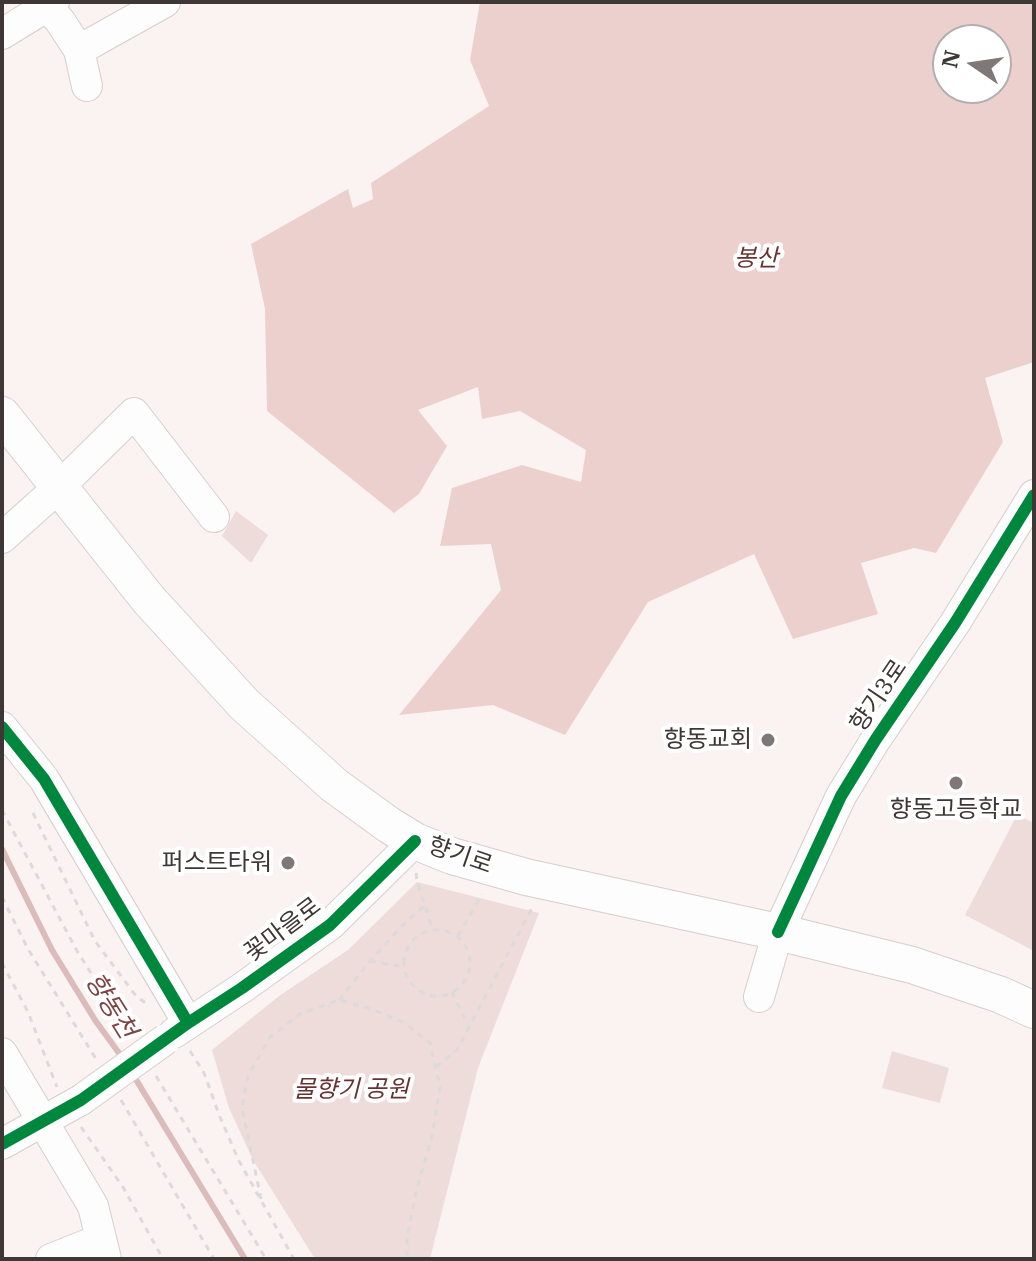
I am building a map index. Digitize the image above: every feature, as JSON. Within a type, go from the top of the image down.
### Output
[{"type":"main road","name":"향기로","points":[[2,415],[149,600],[244,704],[334,785],[389,825],[416,855],[452,856],[526,877],[912,965],[1001,995],[1034,1010]]},
{"type":"street","points":[[79,50],[165,2]]},
{"type":"street","points":[[2,34],[50,4],[79,50],[87,86]]},
{"type":"street","points":[[2,538],[134,413],[214,517]]},
{"type":"street","name":"향기3로","points":[[759,997],[778,932],[841,796],[955,623],[1034,495]]},
{"type":"street","points":[[2,727],[44,779],[181,1038]]},
{"type":"street","name":"꽃마을로","points":[[72,1104],[181,1038],[416,855]]},
{"type":"street","points":[[2,1053],[93,1206],[104,1249],[51,1259]]},
{"type":"street","points":[[2,1144],[72,1104]]},
{"type":"path","points":[[33,813],[95,941],[136,996],[148,1005]]},
{"type":"path","points":[[416,855],[417,882],[433,930]]},
{"type":"path","points":[[458,936],[485,886]]},
{"type":"path","points":[[436,1067],[457,1050],[535,901]]},
{"type":"path","points":[[261,1199],[242,1107],[248,1076],[270,1037],[300,1014],[339,1000],[370,961],[425,905]]},
{"type":"path","points":[[433,930],[448,931],[458,936],[469,956],[470,967],[461,986],[442,996],[432,996],[413,986],[404,967],[409,945],[416,937],[433,930]]},
{"type":"path","points":[[370,961],[404,967]]},
{"type":"path","points":[[2,963],[72,1104],[163,1259]]},
{"type":"path","points":[[452,992],[469,1027]]},
{"type":"path","points":[[339,1000],[403,1022],[430,1043],[440,1087],[432,1137],[416,1191],[407,1239],[407,1259]]},
{"type":"path","points":[[181,1038],[204,1073],[239,1161],[294,1259]]},
{"type":"green space","name":"봉산","points":[[480,2],[1034,2],[1034,362],[985,378],[1003,442],[936,553],[914,548],[861,563],[878,614],[793,639],[754,554],[648,602],[565,735],[493,705],[399,715],[501,590],[491,544],[440,546],[452,488],[522,465],[581,482],[586,450],[520,411],[482,419],[478,387],[418,410],[447,446],[419,494],[394,513],[267,411],[265,309],[251,244],[348,189],[353,208],[373,199],[371,183],[489,106],[470,60]]},
{"type":"green space","points":[[236,511],[268,535],[251,563],[222,536]]},
{"type":"green space","points":[[1017,815],[1034,823],[1034,951],[965,915]]},
{"type":"green space","name":"물향기 공원","points":[[417,882],[539,913],[478,1068],[430,1259],[315,1259],[253,1160],[229,1108],[212,1050],[279,996],[348,950]]},
{"type":"green space","points":[[892,1051],[949,1068],[940,1103],[882,1088]]},
{"type":"waterway","name":"향동천","points":[[2,849],[52,950],[124,1060]]},
{"type":"waterway","name":"향동천","points":[[132,1073],[245,1259]]},
{"type":"cycle path","points":[[778,932],[841,796],[955,623],[1034,495]]},
{"type":"cycle path","points":[[2,727],[44,779],[188,1023]]},
{"type":"cycle path","points":[[2,1144],[81,1100],[330,925],[415,841]]},
{"type":"place","name":"향동교회","points":[[768,740]]},
{"type":"place","name":"향동고등학교","points":[[956,783]]},
{"type":"place","name":"퍼스트타워","points":[[288,863]]}]
